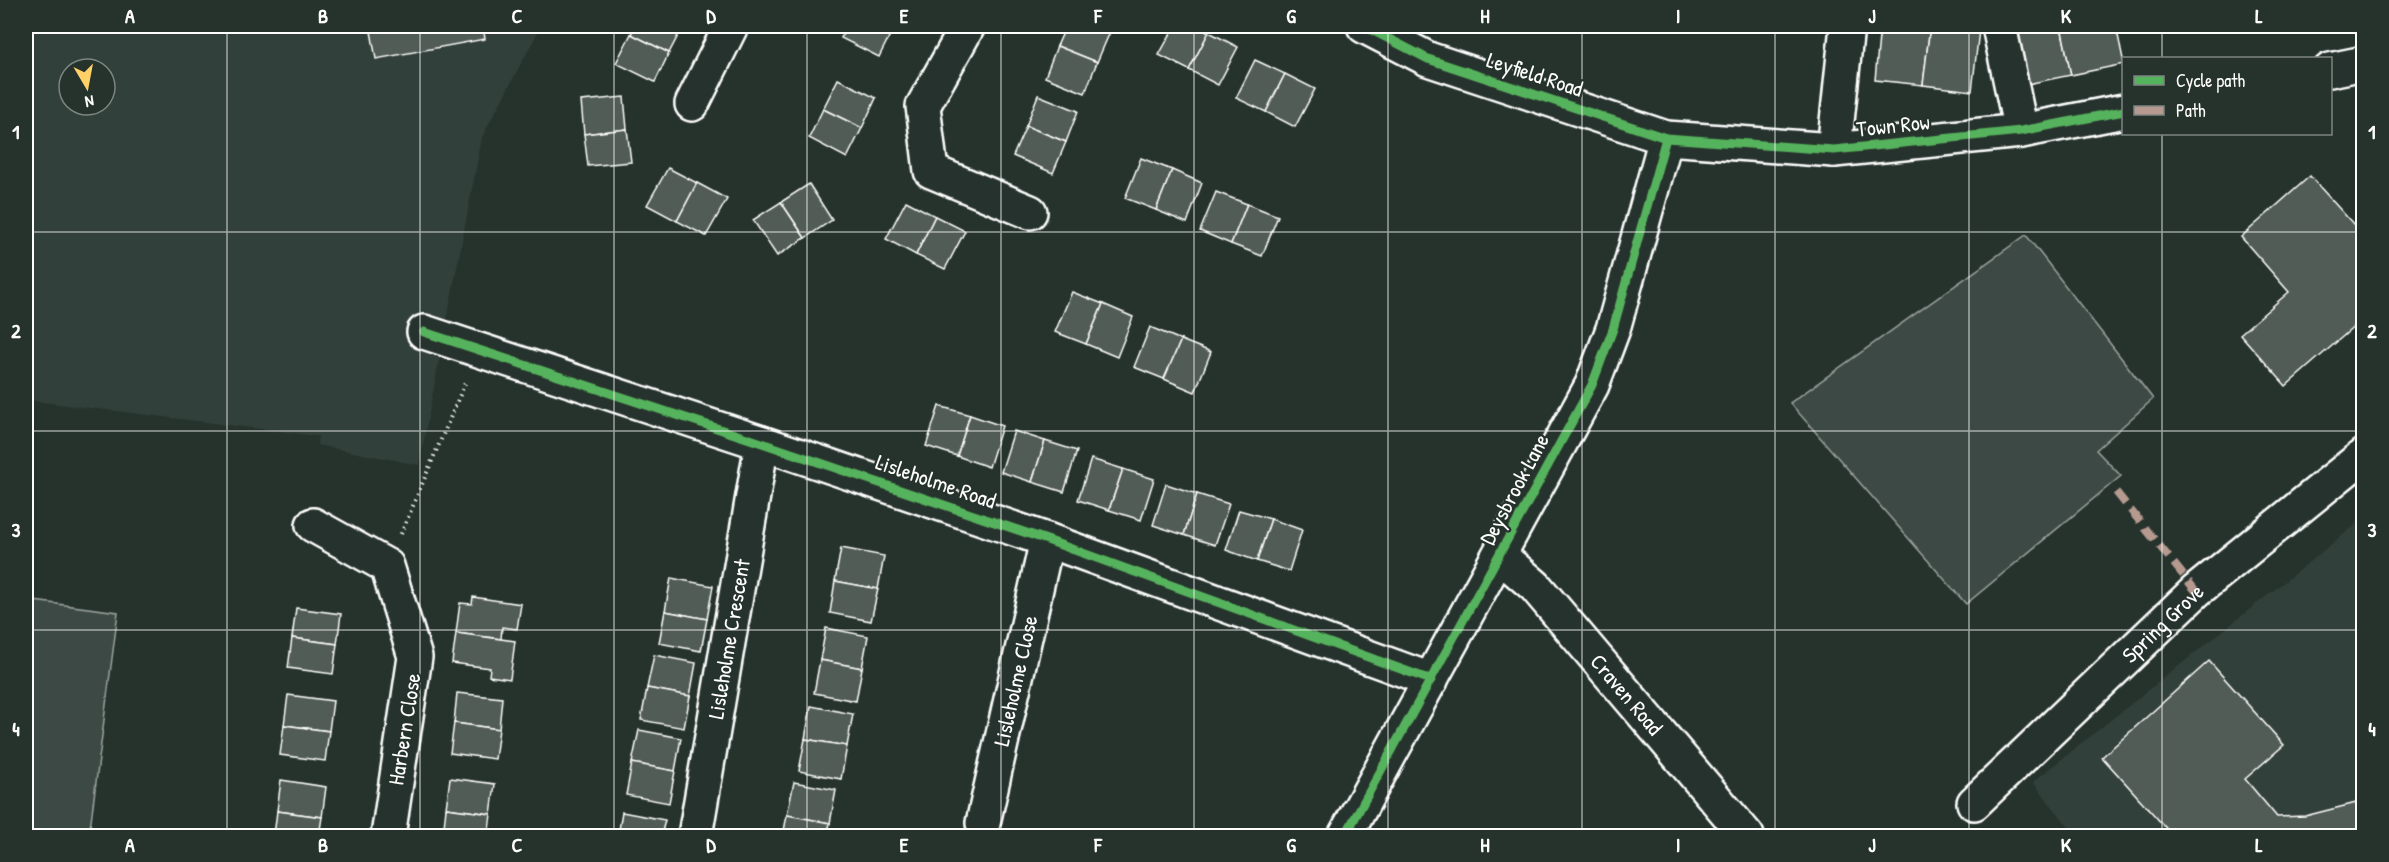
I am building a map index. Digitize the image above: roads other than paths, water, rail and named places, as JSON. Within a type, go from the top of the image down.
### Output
[{"type":"street","points":[[692,104],[731,26]]},
{"type":"street","points":[[968,26],[923,106],[931,171],[1030,212]]},
{"type":"street","name":"Leyfield Road","points":[[1364,26],[1428,59],[1666,138]]},
{"type":"street","points":[[1834,150],[1847,26]]},
{"type":"street","points":[[1999,26],[2021,131]]},
{"type":"street","points":[[2332,69],[2364,63]]},
{"type":"street","name":"Town Row","points":[[1666,138],[1834,150],[2021,131],[2122,111]]},
{"type":"street","name":"Deysbrook Lane","points":[[1345,837],[1592,385],[1613,329],[1666,138]]},
{"type":"street","name":"Lisleholme Road","points":[[424,332],[762,442],[1047,540],[1431,680]]},
{"type":"street","name":"Lisleholme Crescent","points":[[695,837],[762,442]]},
{"type":"street","name":"Spring Grove","points":[[1974,803],[2196,591],[2364,455]]},
{"type":"street","name":"Harbern Close","points":[[313,525],[387,566],[415,657],[388,837]]},
{"type":"street","name":"Lisleholme Close","points":[[983,823],[1047,540]]},
{"type":"street","name":"Craven Road","points":[[1500,556],[1535,585],[1747,837]]}]
